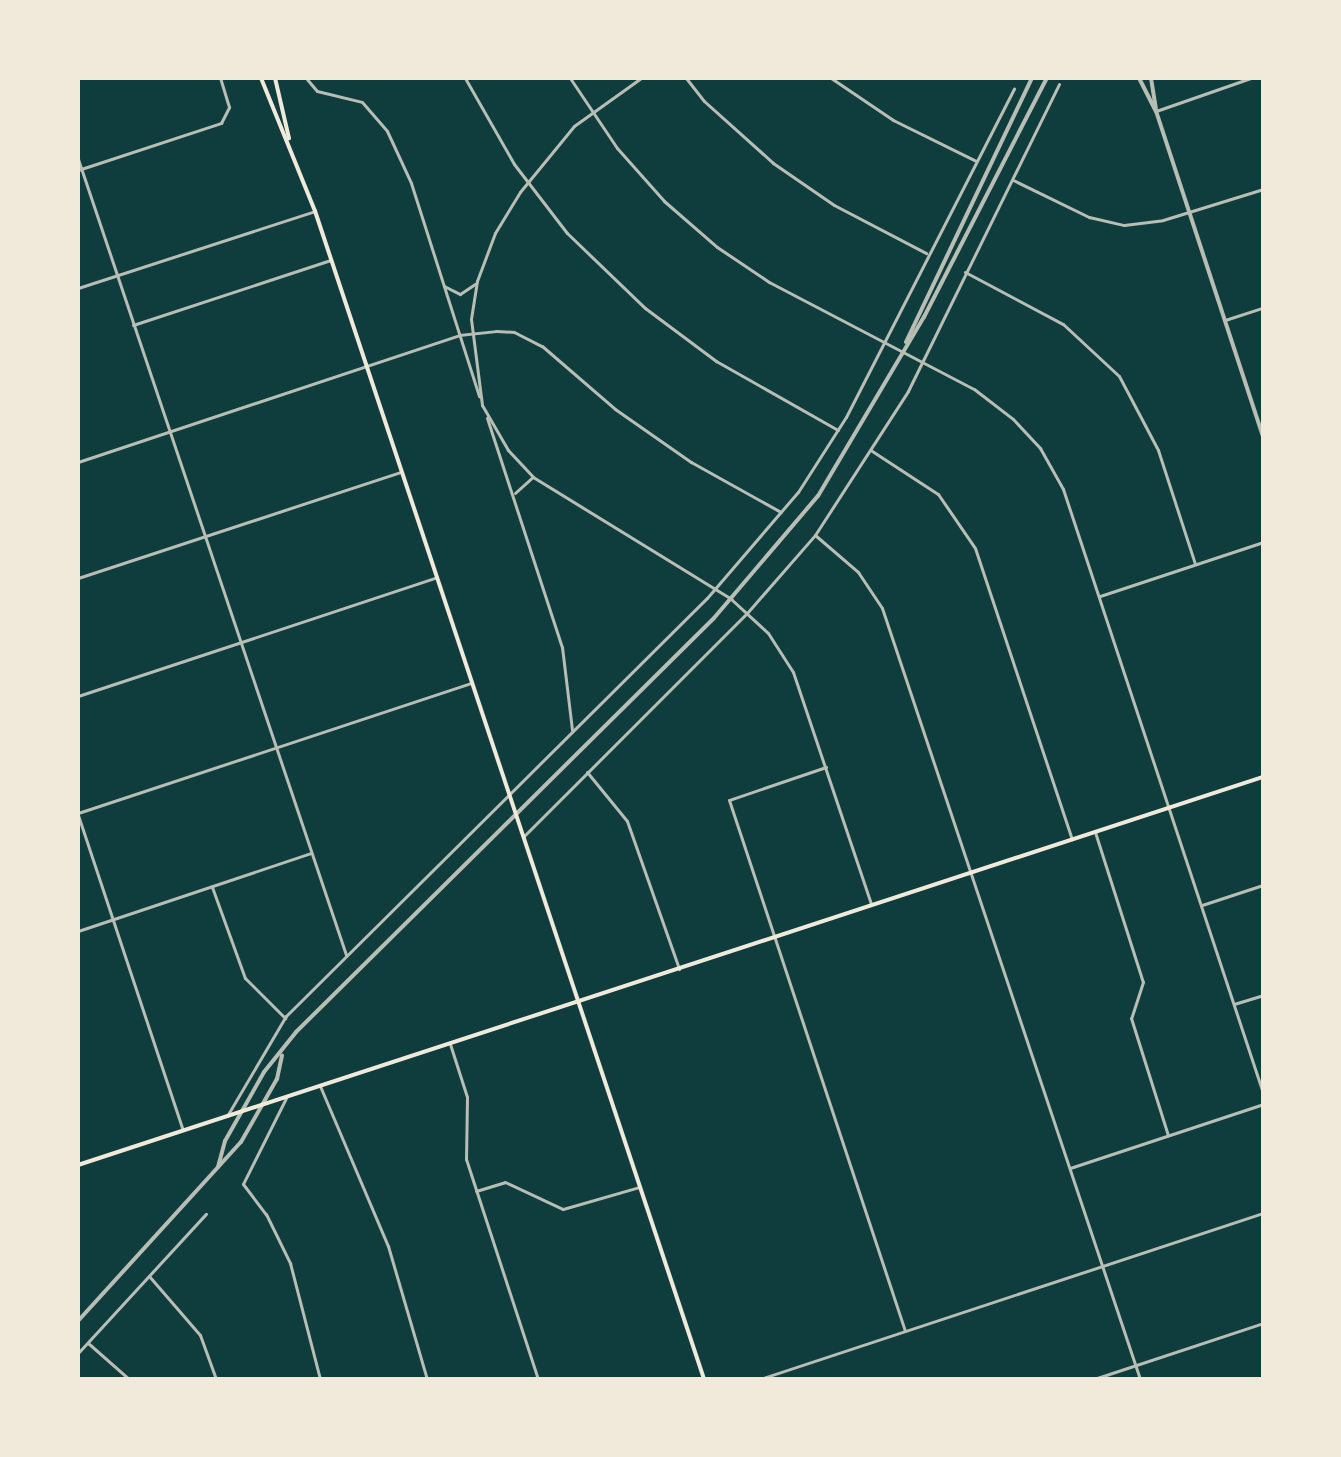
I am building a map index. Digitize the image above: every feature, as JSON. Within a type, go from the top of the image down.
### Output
[{"type":"main road","points":[[261,78],[315,211],[469,684],[516,815],[704,1379]]},
{"type":"main road","points":[[275,78],[290,144]]},
{"type":"main road","points":[[78,1165],[1263,777]]},
{"type":"street","points":[[80,170],[221,123],[229,115],[220,78]]},
{"type":"street","points":[[306,78],[310,85],[351,96],[378,117],[411,183],[482,405],[515,493],[562,647],[572,730]]},
{"type":"street","points":[[465,78],[528,182],[567,233],[645,308],[716,361],[838,430]]},
{"type":"street","points":[[570,78],[593,113],[664,201],[717,247],[769,282],[998,405],[1040,448],[1063,489],[1263,1093]]},
{"type":"street","points":[[641,78],[574,126],[528,182],[495,233],[477,281],[471,331],[482,405],[508,450],[533,477],[731,599],[768,633],[793,672],[871,904]]},
{"type":"street","points":[[686,78],[704,101],[773,163],[834,205],[928,254]]},
{"type":"street","points":[[831,78],[893,120],[976,161]]},
{"type":"street","points":[[902,352],[1032,78]]},
{"type":"street","points":[[218,1167],[264,1072],[349,977],[731,599],[818,496],[902,352],[1046,79],[1040,78]]},
{"type":"street","points":[[1139,78],[1156,111]]},
{"type":"street","points":[[1151,78],[1156,111],[1263,437]]},
{"type":"street","points":[[1156,111],[1251,78]]},
{"type":"street","points":[[523,837],[747,613],[815,535],[872,451],[921,362],[1059,84]]},
{"type":"street","points":[[227,1116],[285,1018],[715,589],[781,512],[838,430],[1014,88]]},
{"type":"street","points":[[78,159],[347,956]]},
{"type":"street","points":[[1012,180],[1109,222],[1147,224],[1189,214],[1263,189]]},
{"type":"street","points":[[78,288],[315,211]]},
{"type":"street","points":[[132,325],[331,260]]},
{"type":"street","points":[[965,272],[1063,324],[1119,376],[1158,450],[1195,564]]},
{"type":"street","points":[[443,284],[460,294],[477,281]]},
{"type":"street","points":[[1224,321],[1263,308]]},
{"type":"street","points":[[78,462],[471,331],[514,332],[542,346],[615,409],[691,462],[781,512]]},
{"type":"street","points":[[872,451],[938,494],[975,548],[1072,839]]},
{"type":"street","points":[[78,578],[401,472]]},
{"type":"street","points":[[515,493],[533,477]]},
{"type":"street","points":[[815,535],[875,593],[972,872],[1140,1379]]},
{"type":"street","points":[[1099,596],[1263,542]]},
{"type":"street","points":[[78,696],[435,578]]},
{"type":"street","points":[[183,1130],[78,814],[469,684]]},
{"type":"street","points":[[826,767],[729,800],[905,1331]]},
{"type":"street","points":[[587,772],[627,821],[679,969]]},
{"type":"street","points":[[1095,832],[1143,982],[1131,1018],[1168,1135]]},
{"type":"street","points":[[78,931],[311,853]]},
{"type":"street","points":[[1201,906],[1263,885]]},
{"type":"street","points":[[212,887],[245,978],[285,1018]]},
{"type":"street","points":[[1234,1004],[1263,995]]},
{"type":"street","points":[[450,1044],[467,1097],[466,1159],[538,1379]]},
{"type":"street","points":[[78,1321],[241,1142],[277,1079],[282,1054]]},
{"type":"street","points":[[320,1086],[388,1246],[427,1379]]},
{"type":"street","points":[[287,1096],[243,1184],[266,1214],[290,1263],[320,1379]]},
{"type":"street","points":[[1070,1168],[1263,1104]]},
{"type":"street","points":[[476,1191],[505,1182],[563,1209],[639,1187]]},
{"type":"street","points":[[760,1379],[1263,1213]]},
{"type":"street","points":[[78,1353],[206,1214]]},
{"type":"street","points":[[149,1276],[200,1335],[216,1379]]},
{"type":"street","points":[[1094,1379],[1263,1323]]},
{"type":"street","points":[[88,1343],[129,1379]]}]
